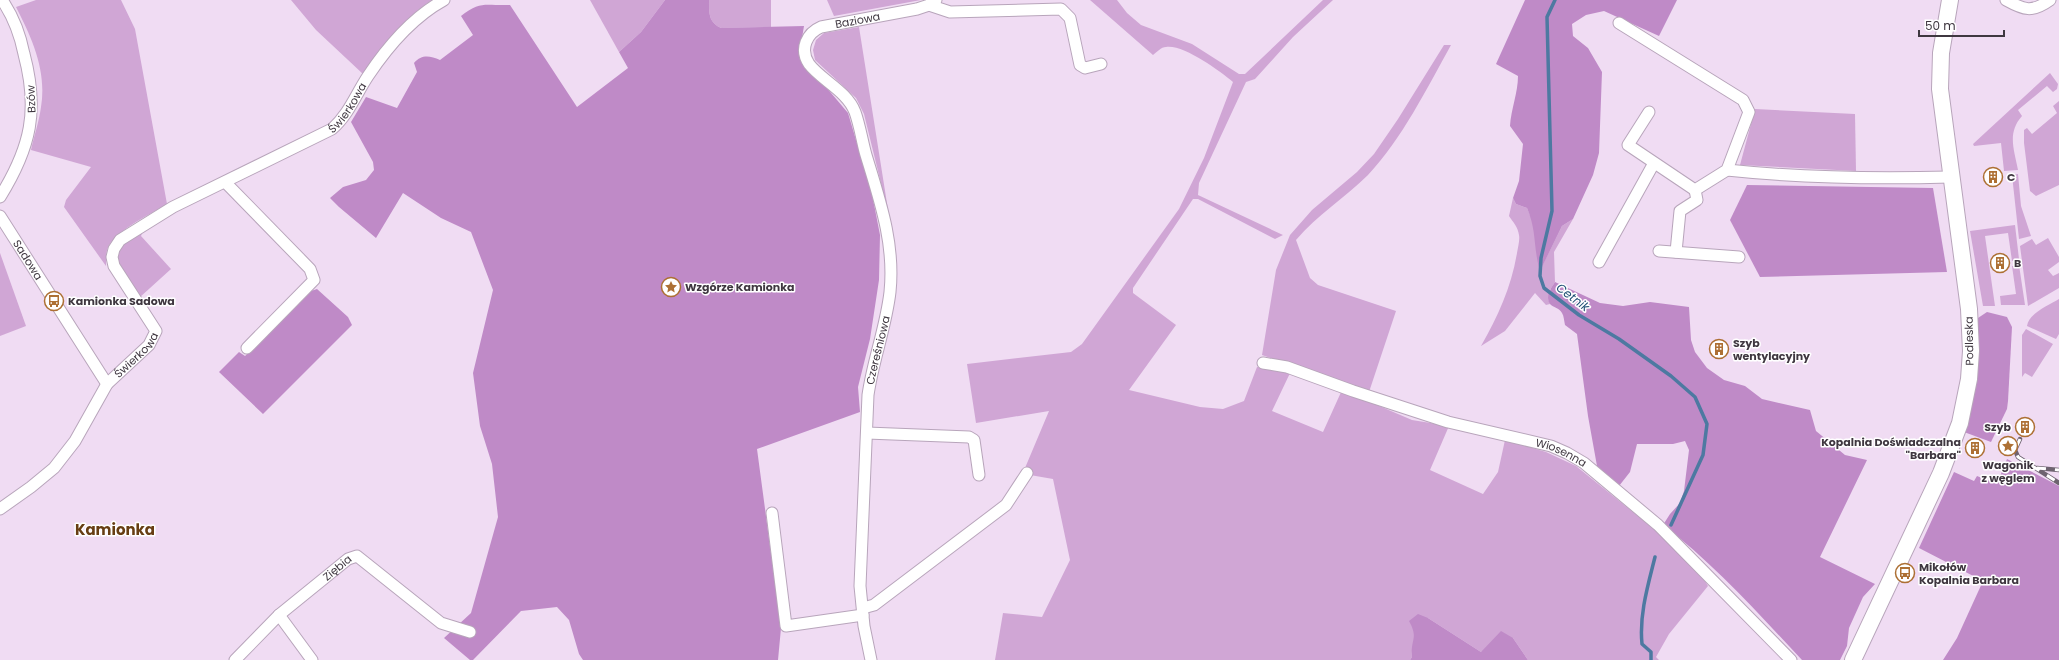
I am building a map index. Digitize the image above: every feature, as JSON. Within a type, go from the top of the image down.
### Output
[{"type":"street","name":"Bzów","points":[[0,197],[14,173],[24,150],[32,112],[31,86],[23,48],[10,11],[2,0]]},
{"type":"street","name":"Świerkowa","points":[[0,509],[31,487],[54,468],[75,441],[107,384],[149,345],[156,331],[114,266],[112,257],[114,249],[120,240],[173,207],[332,129],[346,115],[368,76],[388,49],[417,17],[444,0]]},
{"type":"street","name":"Podleska","points":[[1853,660],[1941,473],[1960,423],[1965,403],[1972,351],[1971,333],[1940,89],[1941,53],[1950,0]]},
{"type":"street","points":[[2006,0],[2024,9],[2035,9],[2050,0]]},
{"type":"street","points":[[932,3],[950,12],[1061,9],[1070,18],[1080,65],[1085,68],[1101,64]]},
{"type":"street","name":"Baziowa","points":[[809,64],[805,46],[807,37],[812,31],[821,27],[932,3]]},
{"type":"street","points":[[1619,23],[1743,100],[1749,112],[1727,170],[1695,190]]},
{"type":"street","name":"Czereśniowa","points":[[809,64],[836,88],[854,110],[886,223],[891,275],[884,328],[872,368],[860,563],[863,611],[871,660]]},
{"type":"street","points":[[1648,112],[1628,145],[1695,190],[1697,200],[1680,211],[1676,252]]},
{"type":"street","points":[[1599,262],[1654,163]]},
{"type":"street","points":[[1727,170],[1784,176],[1890,179],[1950,177]]},
{"type":"street","points":[[225,182],[310,269],[314,277],[314,280],[247,348]]},
{"type":"street","name":"Sadowa","points":[[0,216],[107,384]]},
{"type":"street","points":[[1659,250],[1739,257]]},
{"type":"street","name":"Wiosenna","points":[[1263,362],[1287,367],[1353,391],[1448,422],[1551,446],[1567,453],[1584,463],[1658,525],[1791,660]]},
{"type":"street","points":[[867,433],[969,437],[974,440],[980,475]]},
{"type":"street","points":[[772,513],[786,626],[863,611],[874,605],[1006,505],[1027,472]]},
{"type":"street","name":"Ziębia","points":[[235,660],[279,615],[348,559],[357,556],[441,623],[470,632]]},
{"type":"street","points":[[279,615],[312,660]]},
{"type":"shaded area","points":[[36,0],[121,0],[135,29],[167,204],[124,230],[110,243],[107,250],[106,266],[64,207],[66,200],[91,167],[31,150],[41,107],[42,81],[33,43],[16,7]]},
{"type":"shaded area","points":[[291,0],[432,0],[403,24],[386,43],[363,74],[316,30]]},
{"type":"shaded area","points":[[590,0],[665,0],[641,32],[619,52]]},
{"type":"shaded area","points":[[665,0],[709,0],[709,13],[711,20],[721,28],[804,26],[801,44],[815,74],[848,113],[872,194],[880,235],[879,280],[870,339],[858,387],[860,412],[757,449],[781,628],[778,660],[583,660],[579,654],[569,620],[557,607],[521,611],[473,660],[470,660],[444,638],[471,613],[498,517],[492,464],[480,426],[473,373],[493,290],[471,232],[441,218],[403,193],[376,238],[330,198],[343,187],[366,180],[374,170],[373,162],[351,122],[366,97],[397,108],[417,72],[414,63],[423,57],[440,60],[473,35],[461,16],[474,8],[484,5],[510,5],[577,107],[628,68],[619,52],[641,32]]},
{"type":"shaded area","points":[[709,0],[771,0],[771,27],[721,28],[711,20],[709,13]]},
{"type":"shaded area","points":[[827,0],[921,0],[834,16]]},
{"type":"shaded area","points":[[1090,0],[1117,0],[1127,13],[1141,25],[1192,44],[1239,74],[1245,74],[1323,0],[1333,0],[1293,37],[1255,79],[1246,82],[1199,183],[1198,195],[1283,235],[1275,239],[1198,199],[1193,199],[1133,288],[1133,293],[1176,325],[1129,390],[1200,407],[1223,409],[1244,401],[1257,367],[1291,371],[1272,411],[1323,432],[1342,390],[1412,420],[1449,426],[1430,470],[1483,494],[1498,472],[1505,440],[1546,452],[1576,466],[1660,534],[1708,586],[1669,634],[1656,657],[1659,660],[1528,660],[1513,638],[1481,652],[1428,618],[1414,631],[1412,657],[1410,660],[995,660],[1003,613],[1042,617],[1070,560],[1053,479],[1030,475],[1032,469],[1025,468],[1049,411],[976,423],[967,364],[1071,352],[1082,344],[1179,209],[1204,158],[1233,82],[1201,59],[1182,50],[1173,47],[1164,47],[1153,55]]},
{"type":"shaded area","points":[[1525,0],[1677,0],[1659,36],[1604,11],[1586,15],[1572,24],[1573,36],[1588,48],[1602,72],[1599,153],[1593,175],[1573,219],[1562,226],[1540,271],[1530,216],[1527,208],[1516,204],[1513,198],[1519,181],[1523,144],[1510,126],[1518,76],[1496,64]]},
{"type":"shaded area","points":[[859,27],[889,216],[864,114],[856,98],[815,60],[813,50],[816,40],[824,33]]},
{"type":"shaded area","points":[[1444,45],[1451,45],[1423,96],[1392,146],[1368,175],[1304,231],[1296,240],[1310,278],[1318,285],[1396,311],[1369,392],[1262,355],[1276,270],[1290,235],[1312,210],[1357,172],[1374,154],[1398,119]]},
{"type":"shaded area","points":[[2050,73],[2058,84],[2057,89],[2053,92],[2047,86],[2018,110],[2022,116],[2014,129],[2013,142],[2018,170],[2004,171],[2001,143],[1974,146],[1973,144]]},
{"type":"shaded area","points":[[2059,101],[2059,185],[2036,196],[2030,191],[2024,143],[2024,130],[2027,128],[2032,134],[2057,113],[2053,106]]},
{"type":"shaded area","points":[[1755,109],[1855,114],[1856,171],[1740,165]]},
{"type":"shaded area","points":[[2018,174],[2021,206],[2031,236],[2019,239],[2012,175]]},
{"type":"shaded area","points":[[1747,185],[1933,188],[1947,272],[1760,277],[1730,220]]},
{"type":"shaded area","points":[[1513,198],[1516,204],[1527,208],[1534,224],[1540,270],[1562,226],[1573,219],[1554,252],[1555,282],[1550,290],[1548,299],[1550,304],[1546,305],[1535,293],[1505,331],[1481,346],[1503,301],[1511,278],[1519,244],[1518,232],[1509,216]]},
{"type":"shaded area","points":[[2015,225],[2019,259],[2012,261],[2008,233],[1985,236],[1995,306],[1983,306],[1970,231]]},
{"type":"shaded area","points":[[143,231],[141,236],[171,269],[139,298],[124,277],[117,261],[117,254],[122,247]]},
{"type":"shaded area","points":[[2048,238],[2059,257],[2059,262],[2048,270],[2053,276],[2059,273],[2059,288],[2028,306],[2020,246],[2032,239],[2036,245]]},
{"type":"shaded area","points":[[0,253],[26,326],[0,336]]},
{"type":"shaded area","points":[[2019,265],[2025,305],[2001,305],[2000,296],[2016,294],[2012,266]]},
{"type":"shaded area","points":[[1555,282],[1600,303],[1623,306],[1650,302],[1689,307],[1691,340],[1695,352],[1707,368],[1724,380],[1745,386],[1762,399],[1810,410],[1816,431],[1845,455],[1867,460],[1820,557],[1875,584],[1863,597],[1849,628],[1847,646],[1840,660],[1802,660],[1717,572],[1663,525],[1680,503],[1684,491],[1689,450],[1685,441],[1673,444],[1637,444],[1630,472],[1619,486],[1597,466],[1588,416],[1577,334],[1565,325],[1562,313],[1551,305],[1548,299],[1549,293]]},
{"type":"shaded area","points":[[317,289],[348,317],[352,325],[263,414],[219,372],[239,352],[245,356],[311,291]]},
{"type":"shaded area","points":[[2059,299],[2059,334],[2056,339],[2027,326],[2031,317],[2035,313]]},
{"type":"shaded area","points":[[1987,312],[2007,317],[2012,327],[2007,409],[1991,442],[1964,432],[1975,320]]},
{"type":"shaded area","points":[[2026,329],[2053,344],[2032,377],[2025,373],[2022,377],[2022,335]]},
{"type":"shaded area","points":[[2007,459],[2059,486],[2059,660],[1943,660],[1957,638],[1983,581],[1919,548],[1954,472],[1974,481],[1977,476],[1997,484]]},
{"type":"shaded area","points":[[1418,614],[1428,618],[1481,652],[1501,631],[1513,638],[1528,660],[1410,660],[1412,657],[1414,636],[1409,621]]},
{"type":"waterway","name":"Cetnik","points":[[1555,0],[1547,17],[1552,211],[1541,258],[1540,276],[1544,288],[1579,315],[1619,339],[1671,376],[1695,397],[1707,424],[1703,455],[1671,525]]},
{"type":"waterway","name":"Cetnik","points":[[1651,660],[1651,652],[1642,644],[1641,633],[1645,600],[1655,557]]},
{"type":"railway","points":[[2020,439],[2015,450],[2018,457],[2059,483]]},
{"type":"railway","points":[[2037,468],[2059,470]]},
{"type":"place","name":"C","points":[[1993,177]]},
{"type":"place","name":"B","points":[[2000,263]]},
{"type":"place","name":"Wzgórze Kamionka","points":[[671,287]]},
{"type":"place","name":"Kamionka Sadowa","points":[[54,301]]},
{"type":"place","name":"Szyb wentylacyjny","points":[[1719,349]]},
{"type":"place","name":"Szyb","points":[[2025,427]]},
{"type":"place","name":"Wagonik z węglem","points":[[2008,446]]},
{"type":"place","name":"Kopalnia Doświadczalna \"Barbara\"","points":[[1975,448]]},
{"type":"place","name":"Mikołów Kopalnia Barbara","points":[[1905,573]]},
{"type":"district","name":"Kamionka","points":[[115,529]]}]
